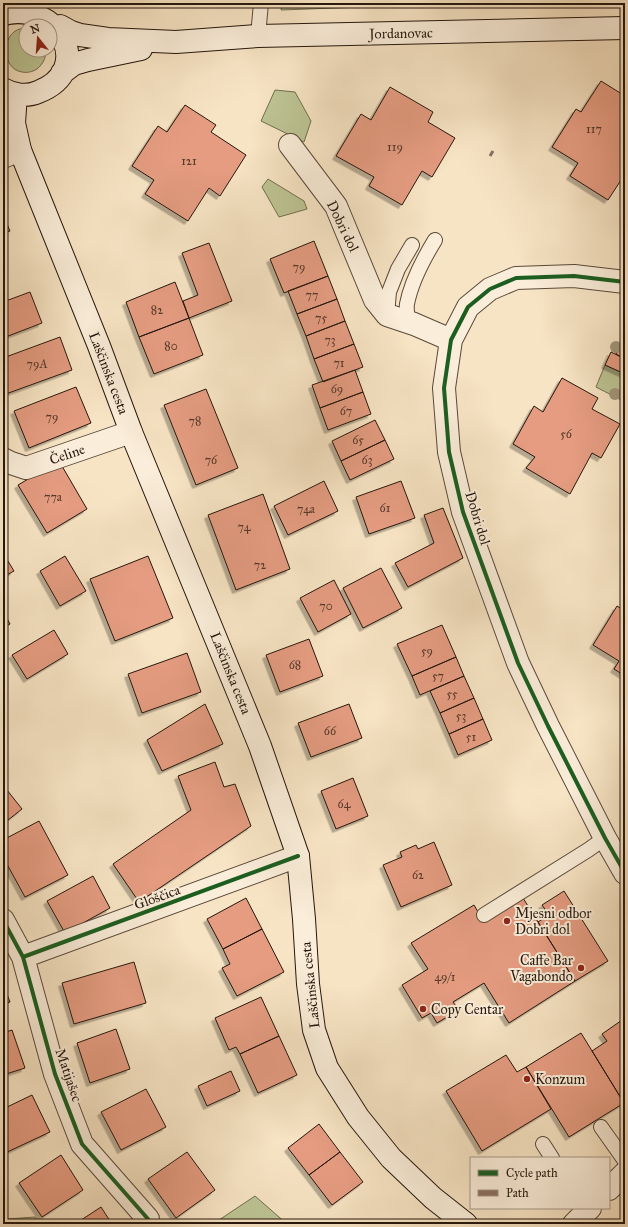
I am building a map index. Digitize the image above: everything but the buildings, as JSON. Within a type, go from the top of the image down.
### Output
[{"type":"main road","points":[[9,92],[34,94],[45,90],[56,81],[62,72],[67,58],[68,48],[66,37],[54,19],[43,12],[34,9],[12,8]]},
{"type":"main road","name":"Jordanovac","points":[[60,26],[80,35],[101,38],[176,42],[258,36],[625,28]]},
{"type":"main road","name":"Jordanovac","points":[[62,72],[74,64],[88,60],[176,42]]},
{"type":"main road","name":"Laščinska cesta","points":[[9,92],[14,123],[11,154],[99,346],[131,432],[260,746],[298,856],[308,984],[314,1030],[327,1068],[358,1117],[391,1158],[453,1220]]},
{"type":"main road","name":"Dobri dol","points":[[290,145],[336,206],[375,300],[387,315]]},
{"type":"main road","name":"Dobri dol","points":[[625,282],[574,276],[516,278],[490,288],[468,308],[451,340],[444,388],[449,452],[463,512],[518,663],[605,838],[625,873]]},
{"type":"main road","points":[[387,315],[414,324],[451,340]]},
{"type":"main road","name":"Čeline","points":[[3,458],[11,463],[26,468],[131,432]]},
{"type":"main road","name":"Gloščica","points":[[23,957],[298,856]]},
{"type":"main road","name":"Matijašec","points":[[3,920],[23,957],[55,1074],[82,1144],[148,1219]]},
{"type":"main road","points":[[610,1188],[625,1173]]},
{"type":"lane","points":[[258,36],[262,3]]},
{"type":"lane","points":[[408,323],[406,305],[413,283],[435,240]]},
{"type":"lane","points":[[387,315],[389,292],[398,269],[412,246]]},
{"type":"lane","points":[[484,915],[605,838]]},
{"type":"lane","points":[[601,1127],[625,1161]]},
{"type":"lane","points":[[543,1144],[551,1157]]},
{"type":"green space","points":[[282,3],[470,3],[281,10]]},
{"type":"green space","points":[[17,30],[18,58],[45,58],[39,67],[33,71],[22,72],[15,69],[10,64],[7,57],[6,49],[8,41],[11,34]]},
{"type":"green space","points":[[275,90],[295,92],[311,121],[304,142],[261,121]]},
{"type":"green space","points":[[268,179],[304,201],[307,209],[279,217],[262,187]]},
{"type":"green space","points":[[605,365],[625,374],[625,402],[596,387]]},
{"type":"green space","points":[[255,1196],[287,1224],[213,1224]]},
{"type":"green space","points":[[3,1214],[7,1219],[35,1217],[40,1224],[3,1224]]},
{"type":"marked path","points":[[622,57],[625,60]]},
{"type":"marked path","points":[[490,156],[493,151]]},
{"type":"cycle path","points":[[625,282],[574,276],[516,278],[490,289],[468,307],[451,340],[444,388],[449,452],[463,512],[518,663],[605,838],[625,873]]},
{"type":"cycle path","points":[[23,957],[298,856]]},
{"type":"cycle path","points":[[3,920],[23,957],[55,1074],[82,1144],[148,1219]]},
{"type":"place","name":"Mjesni odbor Dobri dol","points":[[507,921]]},
{"type":"place","name":"Caffe Bar Vagabondo","points":[[581,968]]},
{"type":"place","name":"Copy Centar","points":[[423,1009]]},
{"type":"place","name":"Konzum","points":[[527,1079]]}]
